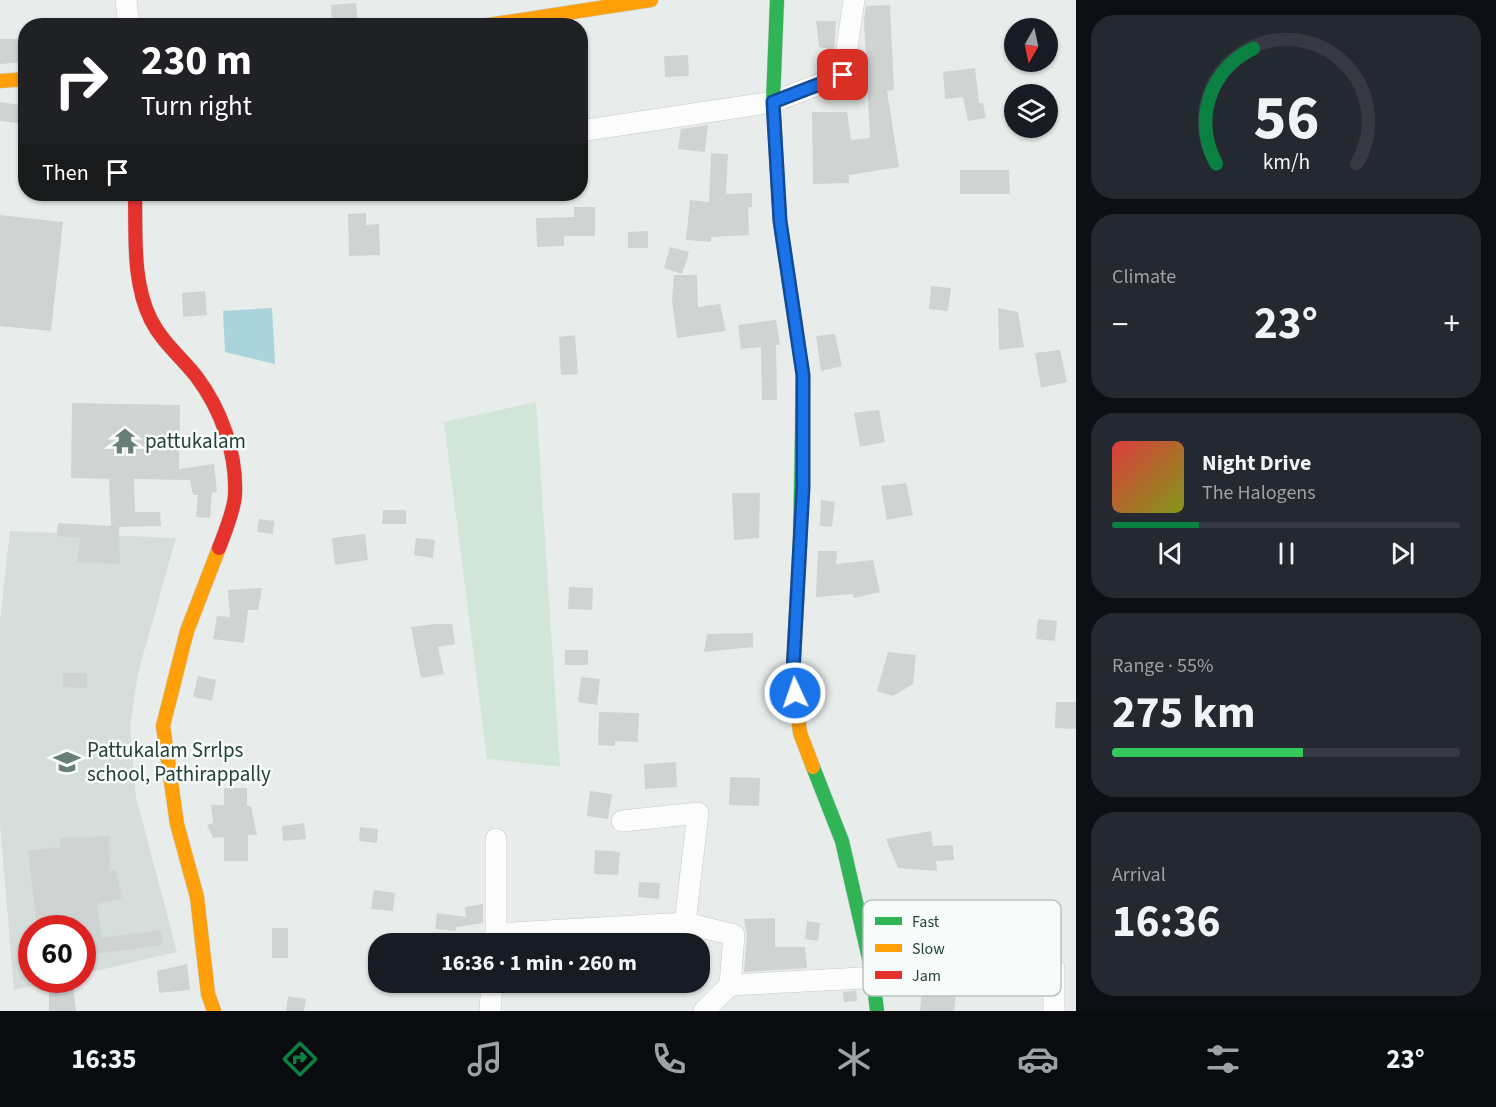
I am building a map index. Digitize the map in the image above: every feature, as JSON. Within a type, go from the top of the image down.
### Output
[{"type":"main road","points":[[534,18],[651,0]]},
{"type":"main road","points":[[777,0],[773,102],[780,221],[803,375],[803,487],[793,672],[800,733],[842,841],[863,932]]},
{"type":"main road","points":[[0,81],[18,80]]},
{"type":"main road","points":[[135,201],[138,276],[150,318],[165,343],[195,375],[218,408],[230,452],[235,496],[222,541],[187,631],[164,726],[177,824],[197,897],[208,994],[214,1011]]},
{"type":"main road","points":[[875,996],[877,1011]]},
{"type":"street","points":[[126,0],[128,18]]},
{"type":"street","points":[[588,130],[773,102],[843,75],[854,0]]},
{"type":"street","points":[[622,821],[698,813],[685,923]]},
{"type":"street","points":[[496,839],[496,933]]},
{"type":"street","points":[[567,933],[685,923],[734,934],[730,985],[704,1011]]},
{"type":"street","points":[[730,985],[863,977]]},
{"type":"street","points":[[490,1011],[491,993]]},
{"type":"shaded area","name":"Pattukalam Srrlps school, Pathirappally","points":[[10,531],[176,538],[138,673],[130,727],[136,797],[177,952],[96,971],[96,915],[18,915],[18,989],[14,990],[0,824],[0,621]]},
{"type":"green space","points":[[536,402],[560,767],[487,759],[444,422]]},
{"type":"water","points":[[272,308],[275,364],[225,352],[223,311]]},
{"type":"building","points":[[356,3],[357,18],[332,18],[331,5]]},
{"type":"building","points":[[890,5],[894,90],[887,91],[899,167],[849,175],[849,183],[813,184],[812,112],[847,112],[851,140],[870,138],[864,20],[866,6]]},
{"type":"building","points":[[816,21],[836,21],[834,50],[819,47]]},
{"type":"building","points":[[0,39],[18,39],[18,63],[0,64]]},
{"type":"building","points":[[688,55],[689,76],[665,77],[664,56]]},
{"type":"building","points":[[975,68],[979,103],[983,103],[986,118],[968,121],[963,97],[945,99],[943,72]]},
{"type":"building","points":[[0,102],[18,105],[18,123],[0,121]]},
{"type":"building","points":[[708,125],[705,152],[678,149],[681,129]]},
{"type":"building","points":[[711,153],[728,154],[726,194],[752,193],[752,207],[748,207],[749,235],[711,237],[711,242],[686,240],[690,200],[709,202]]},
{"type":"building","points":[[960,170],[1009,170],[1010,194],[960,194]]},
{"type":"building","points":[[574,207],[595,207],[595,236],[564,236],[564,246],[537,247],[536,218],[574,217]]},
{"type":"building","points":[[366,213],[366,225],[379,224],[380,255],[349,256],[348,214]]},
{"type":"building","points":[[0,215],[63,222],[51,331],[0,326]]},
{"type":"building","points":[[648,231],[648,248],[628,248],[628,232]]},
{"type":"building","points":[[670,247],[689,252],[682,274],[664,268]]},
{"type":"building","points":[[674,275],[697,275],[698,307],[720,304],[726,331],[677,338],[672,300]]},
{"type":"building","points":[[931,286],[951,288],[948,311],[929,309]]},
{"type":"building","points":[[205,291],[207,315],[183,317],[182,293]]},
{"type":"building","points":[[998,308],[1018,312],[1024,347],[999,350]]},
{"type":"building","points":[[776,320],[780,345],[776,345],[777,400],[762,400],[761,347],[741,349],[738,325]]},
{"type":"building","points":[[835,334],[842,366],[821,371],[816,336]]},
{"type":"building","points":[[575,335],[578,374],[561,375],[559,337]]},
{"type":"building","points":[[1060,350],[1067,382],[1041,388],[1035,353]]},
{"type":"building","name":"pattukalam","points":[[72,403],[180,405],[179,469],[214,464],[217,492],[212,493],[210,518],[196,517],[198,495],[193,495],[190,480],[134,479],[135,512],[160,512],[161,526],[119,527],[120,564],[77,562],[80,538],[57,536],[58,523],[111,526],[109,479],[71,478]]},
{"type":"building","points":[[879,410],[885,442],[860,447],[854,413]]},
{"type":"building","points":[[906,483],[913,515],[887,520],[881,486]]},
{"type":"building","points":[[732,493],[760,493],[759,538],[734,540]]},
{"type":"building","points":[[821,500],[835,502],[832,527],[820,526]]},
{"type":"building","points":[[383,510],[406,510],[406,524],[382,524]]},
{"type":"building","points":[[259,519],[274,521],[273,534],[257,532]]},
{"type":"building","points":[[365,534],[368,560],[335,565],[332,538]]},
{"type":"building","points":[[416,538],[435,540],[433,558],[414,555]]},
{"type":"building","points":[[818,551],[837,551],[836,564],[873,560],[880,592],[854,598],[853,594],[816,597]]},
{"type":"building","points":[[569,587],[593,588],[592,610],[568,609]]},
{"type":"building","points":[[262,588],[258,610],[248,610],[244,643],[213,639],[217,616],[230,617],[228,590]]},
{"type":"building","points":[[1038,619],[1057,621],[1055,641],[1036,639]]},
{"type":"building","points":[[452,624],[455,644],[438,647],[444,674],[421,678],[411,627]]},
{"type":"building","points":[[753,633],[753,647],[704,652],[707,634]]},
{"type":"building","points":[[565,650],[588,650],[588,665],[565,665]]},
{"type":"building","points":[[888,652],[916,655],[913,684],[893,696],[877,691]]},
{"type":"building","points":[[63,673],[87,673],[87,688],[63,687]]},
{"type":"building","points":[[198,676],[216,680],[212,701],[193,697]]},
{"type":"building","points":[[581,677],[600,679],[597,705],[578,702]]},
{"type":"building","points":[[1056,702],[1076,702],[1076,729],[1055,728]]},
{"type":"building","points":[[599,712],[639,713],[638,742],[615,741],[615,746],[598,745]]},
{"type":"building","points":[[676,762],[677,787],[645,789],[644,764]]},
{"type":"building","points":[[730,777],[760,778],[759,806],[729,805]]},
{"type":"building","points":[[224,788],[247,788],[247,806],[251,806],[257,835],[248,835],[248,861],[224,861],[224,837],[213,838],[207,825],[213,823],[211,805],[224,805]]},
{"type":"building","points":[[590,791],[612,794],[608,819],[587,816]]},
{"type":"building","points":[[304,823],[306,839],[283,841],[282,826]]},
{"type":"building","points":[[360,827],[378,829],[377,843],[359,841]]},
{"type":"building","points":[[931,831],[933,846],[953,845],[954,860],[936,861],[937,871],[898,868],[886,839]]},
{"type":"building","points":[[109,836],[110,871],[116,870],[122,898],[97,904],[102,938],[161,930],[163,945],[96,954],[96,915],[35,915],[28,851],[60,847],[59,838]]},
{"type":"building","points":[[595,850],[620,852],[618,875],[594,874]]},
{"type":"building","points":[[639,882],[660,883],[659,899],[638,897]]},
{"type":"building","points":[[374,890],[395,893],[393,911],[371,909]]},
{"type":"building","points":[[483,904],[483,923],[456,927],[456,931],[435,929],[437,913],[466,917],[465,907]]},
{"type":"building","points":[[775,918],[775,947],[805,947],[807,968],[744,972],[747,936],[744,919]]},
{"type":"building","points":[[807,921],[820,923],[818,941],[805,939]]},
{"type":"building","points":[[272,928],[288,928],[288,958],[272,958]]},
{"type":"building","points":[[187,964],[190,990],[159,993],[157,971]]},
{"type":"building","points":[[856,991],[857,1001],[844,1002],[843,992]]},
{"type":"building","points":[[49,993],[74,993],[76,1011],[49,1011]]},
{"type":"building","points":[[288,996],[306,999],[304,1011],[286,1011]]},
{"type":"building","points":[[921,996],[956,996],[954,1011],[920,1011]]},
{"type":"traffic: fast","points":[[777,0],[773,102],[780,221],[803,375],[800,544]]},
{"type":"traffic: fast","points":[[813,767],[842,841],[863,932]]},
{"type":"traffic: fast","points":[[875,996],[877,1011]]},
{"type":"traffic: slow","points":[[534,18],[651,0]]},
{"type":"traffic: slow","points":[[0,81],[18,80]]},
{"type":"traffic: slow","points":[[800,544],[793,672],[800,733],[813,767]]},
{"type":"traffic: slow","points":[[214,1011],[208,994],[197,897],[177,824],[163,726],[187,631],[219,548]]},
{"type":"traffic: jam","points":[[135,201],[136,258],[145,305],[161,335],[205,389],[220,417],[230,448],[235,495],[231,515],[219,548]]},
{"type":"place","name":"pattukalam","points":[[125,441]]},
{"type":"place","name":"Pattukalam Srrlps school, Pathirappally","points":[[67,762]]},
{"type":"route","points":[[795,693],[793,672],[803,487],[803,375],[780,221],[773,102],[843,75]]}]
